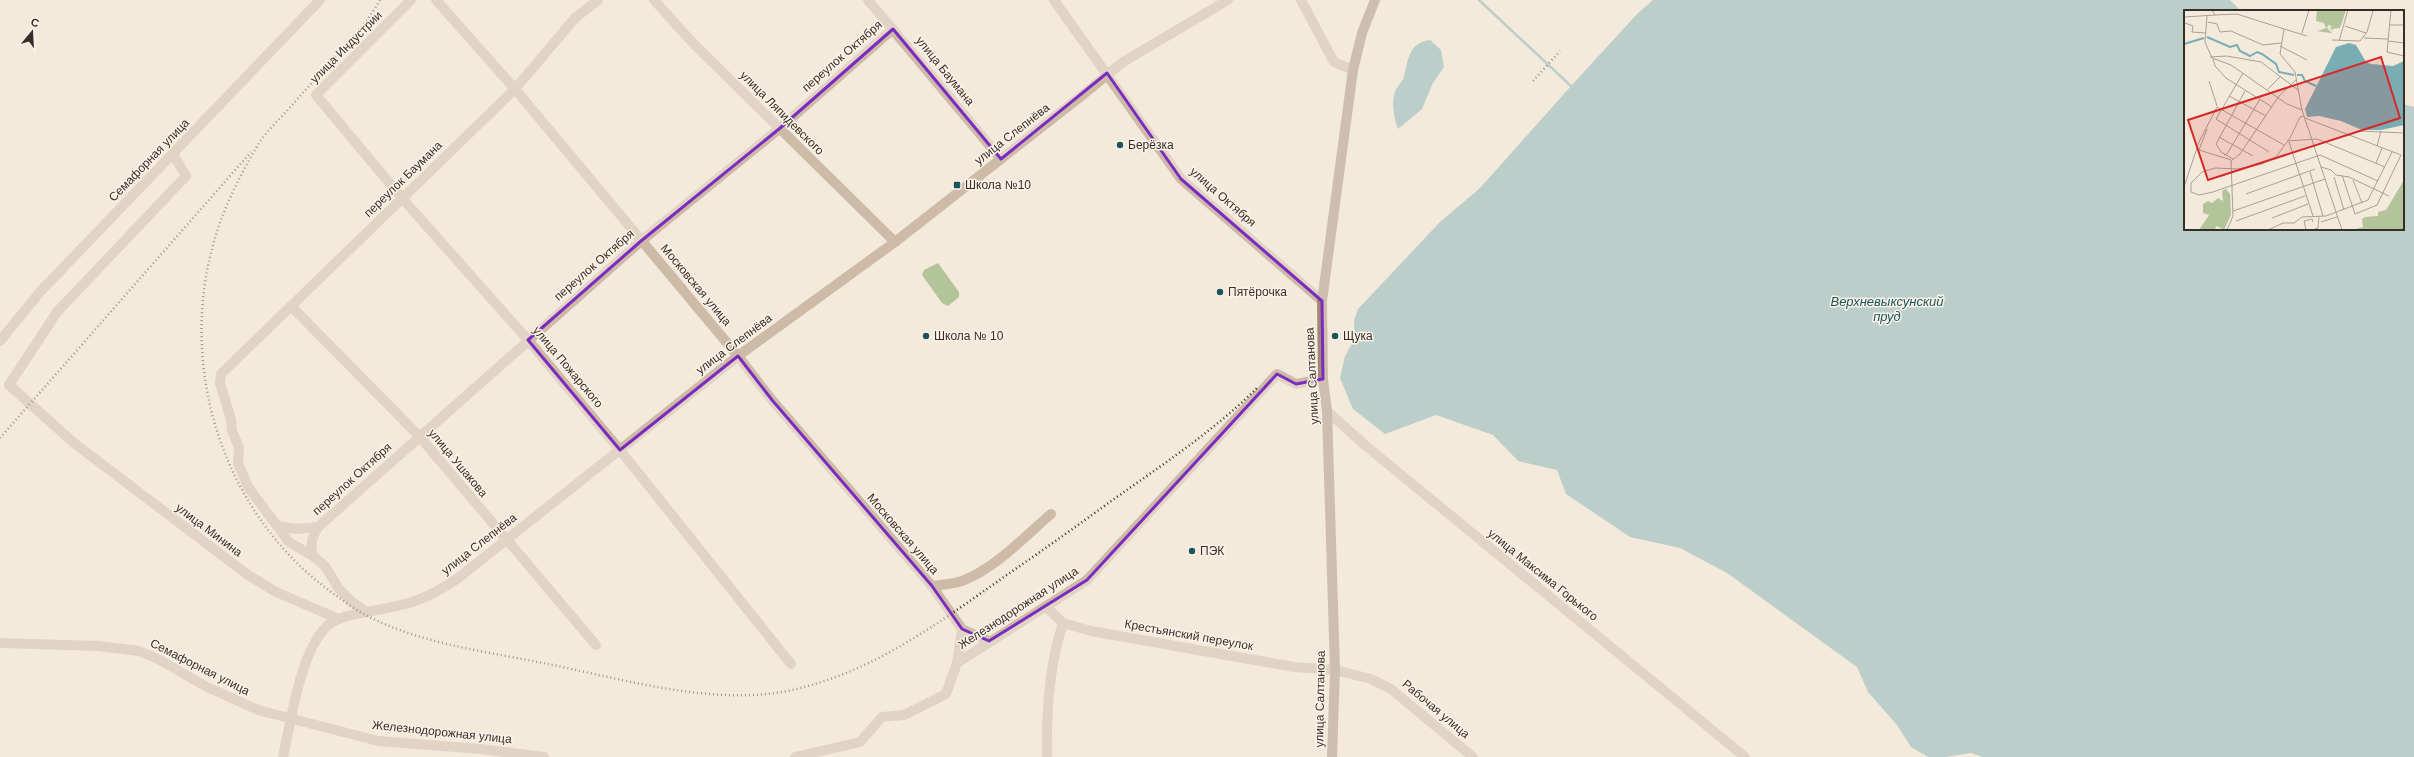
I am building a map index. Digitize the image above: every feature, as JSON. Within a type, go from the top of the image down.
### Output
[{"type":"main road","name":"улица Салтанова","points":[[1332,757],[1335,670],[1327,411],[1323,379],[1322,301],[1353,70],[1362,33],[1375,0]]},
{"type":"street","name":"Семафорная улица","points":[[0,341],[40,292],[320,0]]},
{"type":"street","name":"улица Индустрии","points":[[316,95],[411,0]]},
{"type":"street","name":"Московская улица","points":[[436,0],[515,89],[738,356],[777,406],[932,586],[962,628]]},
{"type":"street","name":"переулок Баумана","points":[[277,526],[248,487],[238,463],[239,447],[232,431],[231,419],[220,384],[222,374],[515,89],[576,18],[598,0]]},
{"type":"street","name":"улица Ляпидевского","points":[[654,0],[692,42],[895,242]]},
{"type":"street","name":"улица Баумана","points":[[868,0],[1000,159]]},
{"type":"street","name":"улица Октября","points":[[1054,0],[1181,179],[1322,301]]},
{"type":"street","name":"улица Слепнёва","points":[[283,757],[295,697],[312,650],[328,626],[339,619],[366,612],[403,606],[436,593],[507,540],[738,356],[895,242],[1107,73],[1228,0]]},
{"type":"street","points":[[1301,0],[1334,62],[1353,70]]},
{"type":"street","name":"переулок Октября","points":[[313,556],[311,546],[313,535],[318,527],[641,241],[779,129],[893,29]]},
{"type":"street","name":"улица Пожарского","points":[[316,95],[402,198],[528,340],[620,450],[791,664]]},
{"type":"street","name":"улица Минина","points":[[173,154],[186,176],[57,312],[9,385],[74,443],[248,575],[276,592],[339,619]]},
{"type":"street","name":"улица Ушакова","points":[[291,306],[419,436],[596,646]]},
{"type":"street","name":"Железнодорожная улица","points":[[795,757],[860,742],[882,717],[904,715],[946,694],[957,663],[989,641],[1046,607],[1087,580],[1277,374],[1296,384],[1323,379]]},
{"type":"street","name":"улица Максима Горького","points":[[1327,411],[1372,451],[1745,757]]},
{"type":"street","points":[[932,586],[960,581],[973,576],[990,565],[1051,514]]},
{"type":"street","name":"переулок Октября","points":[[277,526],[296,529],[318,527]]},
{"type":"street","points":[[277,526],[289,542],[313,556],[325,566],[339,589],[351,601],[366,612]]},
{"type":"street","name":"Крестьянский переулок","points":[[1046,607],[1063,623],[1091,631],[1294,668],[1335,670]]},
{"type":"street","points":[[1047,757],[1046,725],[1053,659],[1063,623]]},
{"type":"street","points":[[957,663],[962,628],[989,641]]},
{"type":"street","name":"Семафорная улица","points":[[0,643],[98,646],[139,651],[160,660],[205,686],[258,710],[292,717]]},
{"type":"street","name":"Рабочая улица","points":[[1335,670],[1371,679],[1391,689],[1473,757]]},
{"type":"street","name":"Железнодорожная улица","points":[[292,717],[378,741],[481,749],[544,757]]},
{"type":"highlighted area","points":[[893,29],[1001,159],[1107,73],[1181,179],[1322,301],[1323,379],[1296,384],[1277,374],[1087,580],[989,641],[962,629],[932,586],[772,400],[738,356],[620,450],[528,340],[641,241],[779,129]]},
{"type":"green space","points":[[938,263],[959,292],[959,297],[948,306],[942,303],[922,275],[924,270]]},
{"type":"water","name":"Верхневыксунский пруд","points":[[1653,0],[2230,0],[2240,10],[2184,10],[2184,230],[2404,230],[2404,104],[2414,107],[2414,757],[1983,757],[1971,753],[1946,757],[1928,757],[1911,747],[1897,725],[1868,692],[1857,667],[1727,573],[1680,548],[1630,537],[1566,494],[1557,470],[1518,461],[1493,435],[1436,415],[1385,434],[1353,409],[1340,378],[1345,356],[1355,338],[1354,321],[1358,309],[1440,222],[1480,188],[1637,14]]},
{"type":"water","points":[[1430,40],[1441,50],[1444,67],[1433,83],[1422,109],[1398,129],[1395,120],[1393,101],[1395,92],[1403,78],[1413,48],[1417,44]]},
{"type":"waterway","points":[[1479,0],[1571,86]]},
{"type":"railway","points":[[380,0],[367,21],[259,143],[237,183],[212,249],[203,304],[203,359],[212,413],[230,466],[257,514],[291,557],[334,594],[358,611],[383,623],[405,632],[450,645],[633,682],[696,693],[758,695],[787,691],[814,684],[841,675],[891,652],[938,623],[1180,452],[1240,405],[1258,387]]},
{"type":"railway","points":[[1533,81],[1560,51]]},
{"type":"railway","points":[[0,438],[251,152]]},
{"type":"place","name":"Берёзка","points":[[1120,145]]},
{"type":"place","name":"Школа №10","points":[[957,185]]},
{"type":"place","name":"Пятёрочка","points":[[1220,292]]},
{"type":"place","name":"Школа № 10","points":[[926,336]]},
{"type":"place","name":"Щука","points":[[1335,336]]},
{"type":"place","name":"ПЭК","points":[[1192,551]]}]
